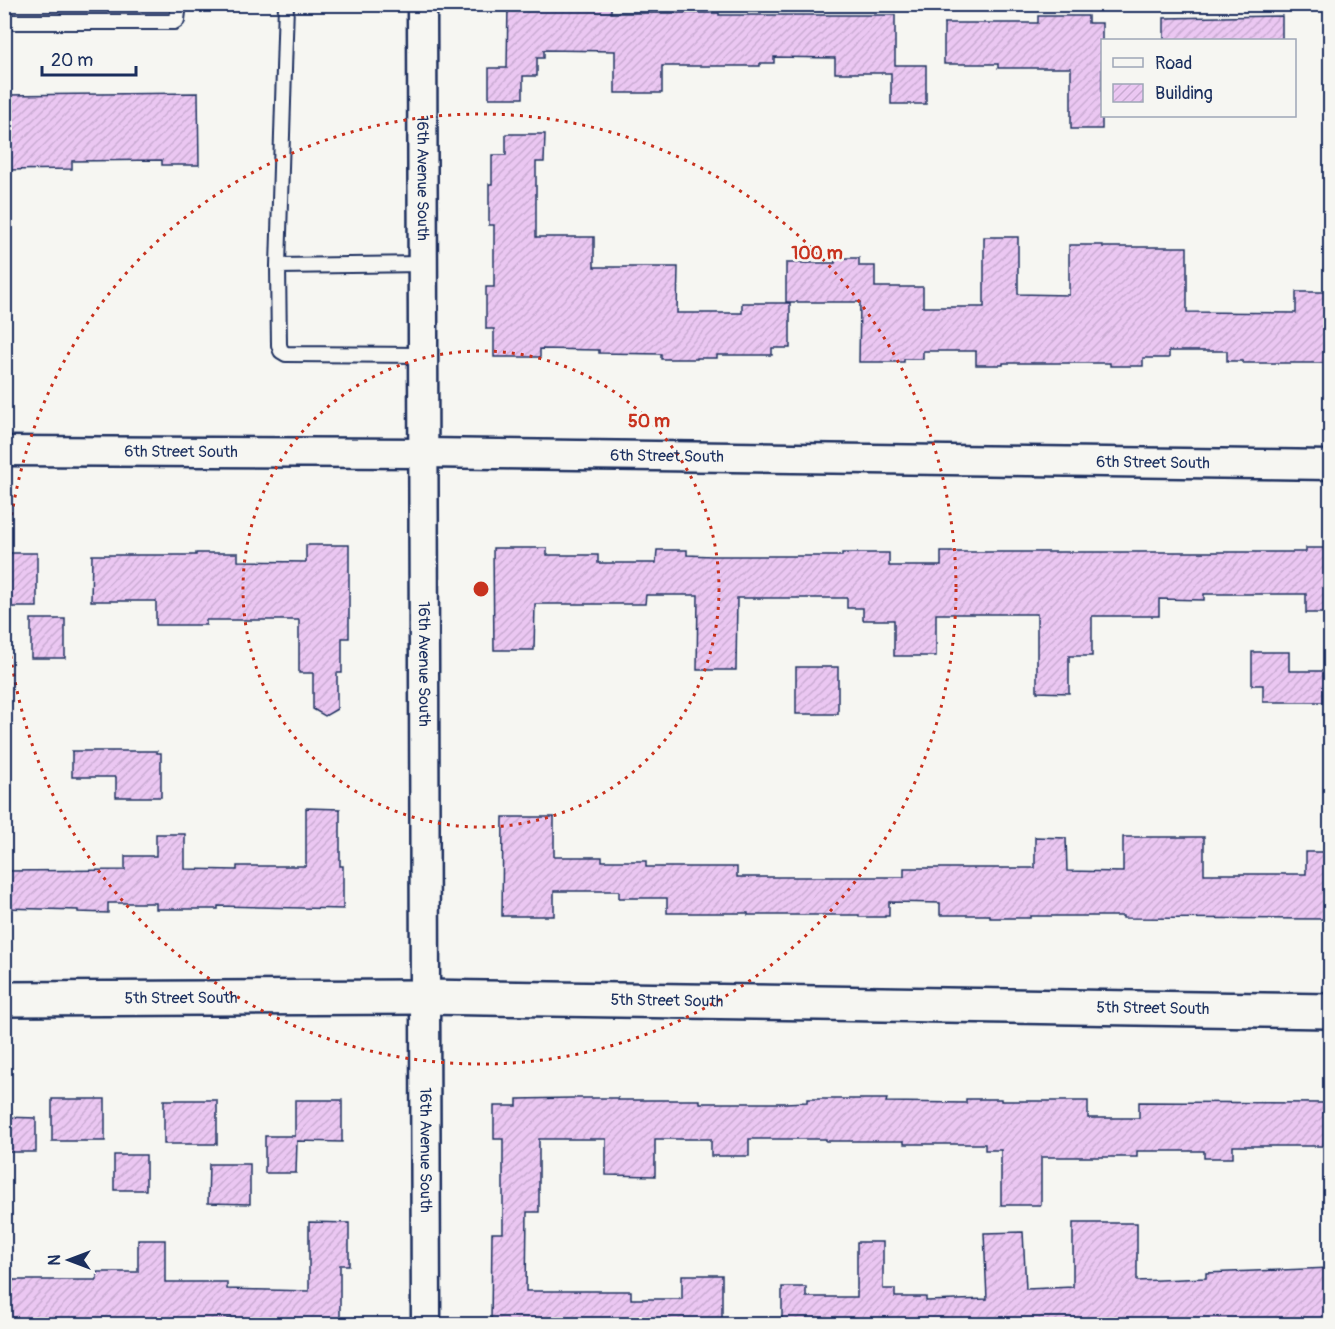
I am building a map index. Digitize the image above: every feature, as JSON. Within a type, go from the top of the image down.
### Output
[{"type":"street","name":"16th Avenue South","points":[[422,4],[426,1324]]},
{"type":"street","name":"6th Street South","points":[[4,451],[424,453],[1330,465]]},
{"type":"street","name":"5th Street South","points":[[4,999],[425,997],[1330,1011]]},
{"type":"lane","points":[[4,22],[174,22],[179,16],[179,4]]},
{"type":"lane","points":[[286,4],[278,266],[281,351],[286,354],[423,355]]},
{"type":"lane","points":[[278,266],[423,264]]},
{"type":"building","points":[[508,4],[611,4],[611,13],[895,15],[895,65],[926,65],[926,104],[891,104],[891,73],[835,73],[835,58],[774,57],[774,63],[760,63],[760,66],[662,66],[662,93],[615,93],[615,51],[544,50],[544,58],[537,58],[537,76],[523,76],[523,98],[489,98],[489,68],[507,68]]},
{"type":"building","points":[[1038,16],[1088,16],[1088,23],[1102,23],[1102,129],[1071,129],[1071,68],[998,68],[998,64],[944,64],[944,23],[1038,23]]},
{"type":"building","points":[[1282,16],[1282,39],[1164,39],[1164,18]]},
{"type":"building","points":[[198,93],[199,165],[162,165],[162,160],[72,161],[72,169],[4,170],[4,95]]},
{"type":"building","points":[[506,134],[545,134],[544,162],[536,162],[536,237],[594,237],[594,267],[678,267],[677,313],[742,313],[742,303],[790,303],[790,348],[772,348],[772,355],[717,355],[717,358],[697,359],[661,359],[661,354],[599,353],[599,350],[540,349],[540,357],[494,357],[494,329],[486,329],[486,287],[494,287],[494,225],[489,225],[489,184],[492,184],[492,155],[506,155]]},
{"type":"building","points":[[984,237],[1018,237],[1018,294],[1069,295],[1069,245],[1187,247],[1187,312],[1296,313],[1296,292],[1330,292],[1330,363],[1243,363],[1243,361],[1227,361],[1227,351],[1169,351],[1169,358],[1143,358],[1143,366],[1110,366],[1110,363],[976,365],[976,351],[923,351],[923,359],[904,359],[904,362],[859,362],[860,302],[786,302],[786,263],[835,263],[835,258],[859,258],[859,266],[875,266],[875,287],[923,287],[923,307],[984,307]]},
{"type":"building","points":[[306,545],[349,545],[349,638],[342,638],[342,673],[337,673],[337,709],[325,716],[313,709],[313,673],[299,673],[299,620],[206,620],[206,625],[156,625],[156,601],[91,601],[92,555],[238,553],[238,561],[306,562]]},
{"type":"building","points":[[493,548],[547,548],[547,555],[598,555],[598,563],[656,563],[657,550],[687,550],[687,555],[712,556],[842,556],[842,553],[889,553],[889,566],[941,566],[941,552],[1306,552],[1306,548],[1330,548],[1330,613],[1306,613],[1306,594],[1204,594],[1204,600],[1159,599],[1159,616],[1092,616],[1092,656],[1069,656],[1069,693],[1037,692],[1037,614],[936,614],[936,656],[894,656],[894,620],[863,620],[863,608],[847,608],[847,598],[737,598],[736,670],[697,670],[698,595],[646,595],[645,604],[535,604],[534,650],[494,650]]},
{"type":"building","points":[[4,553],[37,553],[37,607],[4,607]]},
{"type":"building","points":[[31,619],[65,619],[65,658],[31,658]]},
{"type":"building","points":[[1252,652],[1289,652],[1289,671],[1330,671],[1330,702],[1263,702],[1263,685],[1252,685]]},
{"type":"building","points":[[796,667],[838,667],[838,714],[796,714]]},
{"type":"building","points":[[72,751],[157,751],[161,753],[161,797],[116,797],[116,777],[72,777]]},
{"type":"building","points":[[306,808],[340,809],[343,909],[218,906],[218,909],[156,909],[156,903],[108,903],[108,913],[4,908],[4,871],[125,870],[125,856],[156,856],[156,834],[185,834],[185,869],[237,870],[237,866],[306,866]]},
{"type":"building","points":[[503,817],[554,817],[554,857],[602,857],[602,861],[646,861],[646,867],[737,867],[737,877],[904,877],[904,868],[1035,868],[1035,837],[1066,838],[1067,871],[1123,872],[1123,837],[1204,837],[1204,874],[1306,874],[1306,852],[1330,852],[1330,919],[1123,918],[1123,916],[990,918],[990,915],[940,915],[940,903],[889,902],[889,916],[885,917],[667,913],[667,898],[619,898],[619,891],[554,891],[554,916],[502,916]]},
{"type":"building","points":[[52,1099],[105,1099],[105,1141],[52,1141]]},
{"type":"building","points":[[517,1099],[700,1100],[700,1103],[785,1103],[807,1102],[807,1099],[887,1099],[886,1102],[966,1103],[966,1099],[1088,1101],[1088,1118],[1139,1118],[1139,1102],[1330,1103],[1330,1146],[1233,1146],[1233,1158],[1204,1158],[1204,1151],[1137,1151],[1137,1157],[1041,1157],[1041,1205],[1001,1205],[1001,1150],[985,1150],[985,1144],[749,1139],[749,1156],[711,1156],[711,1139],[655,1139],[655,1176],[606,1175],[606,1139],[539,1139],[539,1212],[527,1212],[526,1291],[631,1291],[631,1299],[682,1299],[682,1275],[722,1275],[722,1324],[491,1324],[492,1233],[503,1233],[503,1139],[494,1139],[494,1106],[517,1106]]},
{"type":"building","points":[[164,1100],[217,1100],[217,1144],[164,1144]]},
{"type":"building","points":[[295,1100],[342,1100],[342,1142],[297,1141],[296,1173],[265,1173],[265,1136],[295,1136]]},
{"type":"building","points":[[4,1117],[36,1118],[36,1152],[4,1152]]},
{"type":"building","points":[[114,1155],[146,1155],[146,1190],[114,1190]]},
{"type":"building","points":[[209,1164],[250,1164],[250,1204],[208,1203]]},
{"type":"building","points":[[309,1222],[349,1223],[349,1265],[340,1265],[340,1324],[289,1324],[289,1319],[227,1319],[227,1324],[9,1323],[9,1280],[97,1280],[97,1272],[138,1272],[138,1240],[165,1240],[165,1282],[227,1282],[227,1289],[309,1291]]},
{"type":"building","points":[[1073,1223],[1137,1223],[1137,1281],[1206,1278],[1206,1273],[1330,1268],[1330,1324],[1246,1324],[1246,1319],[1190,1321],[1190,1324],[782,1324],[782,1287],[806,1287],[806,1297],[857,1297],[857,1242],[883,1242],[883,1289],[895,1289],[895,1297],[926,1297],[926,1301],[987,1299],[984,1233],[1023,1232],[1026,1289],[1073,1287]]}]
